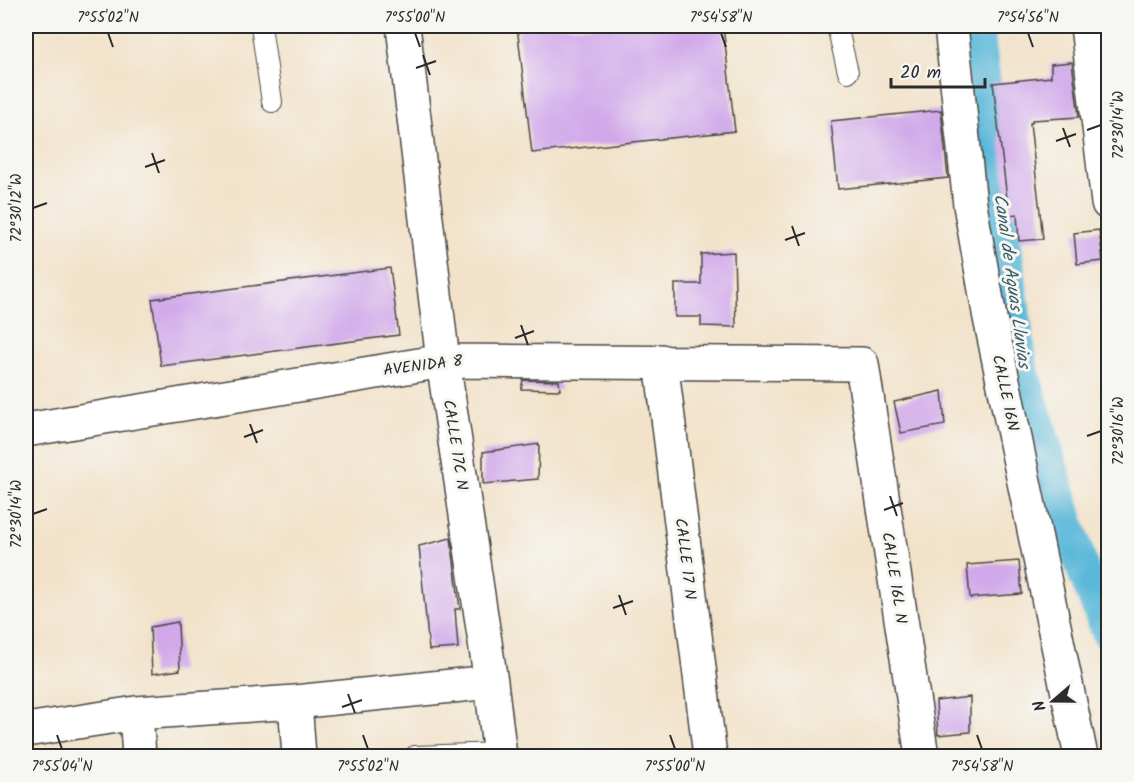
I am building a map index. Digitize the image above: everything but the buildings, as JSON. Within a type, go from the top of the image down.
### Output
[{"type":"street","name":"CALLE 17C N","points":[[403,26],[443,361],[491,682],[499,755]]},
{"type":"street","name":"CALLE 16N","points":[[951,26],[970,205],[990,318],[1081,756]]},
{"type":"street","points":[[1087,26],[1108,203]]},
{"type":"street","name":"AVENIDA 8","points":[[26,430],[443,361],[862,364]]},
{"type":"street","name":"CALLE 17 N","points":[[661,361],[710,756]]},
{"type":"street","name":"CALLE 16L N","points":[[862,364],[922,756]]},
{"type":"street","points":[[26,730],[136,713],[295,702],[491,682]]},
{"type":"street","points":[[295,702],[299,756]]},
{"type":"street","points":[[136,713],[139,756]]},
{"type":"lane","points":[[261,26],[272,102]]},
{"type":"lane","points":[[837,26],[848,72]]},
{"type":"lane","points":[[415,756],[499,755]]},
{"type":"waterway","name":"Canal de Aguas Lluvias","points":[[977,26],[1021,366],[1081,565],[1108,633]]}]
